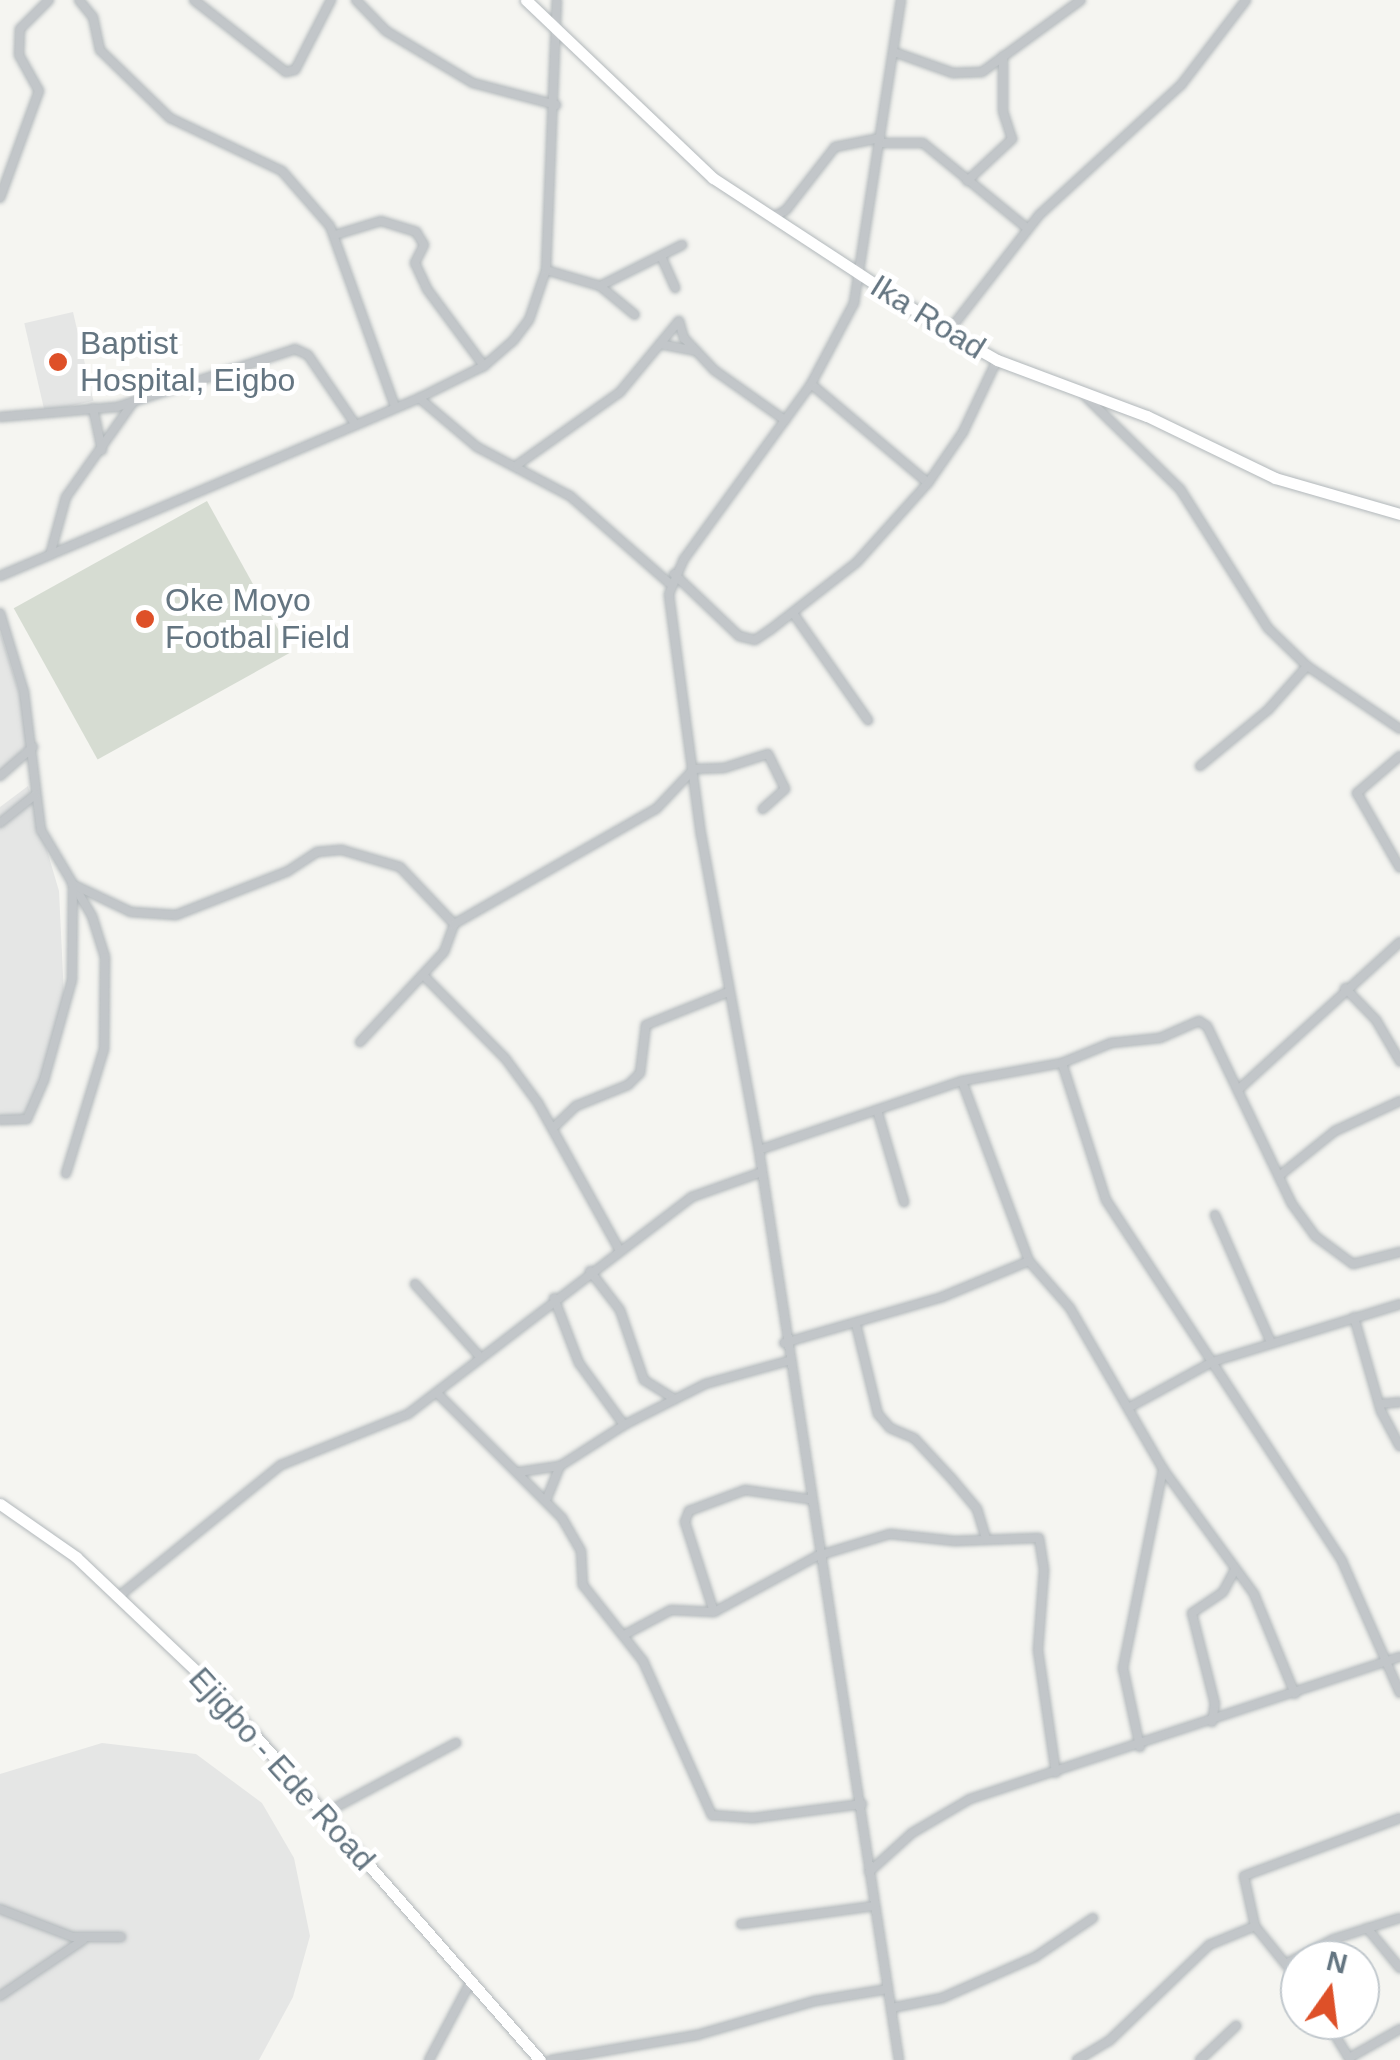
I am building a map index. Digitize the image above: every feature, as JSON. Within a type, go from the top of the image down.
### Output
[{"type":"street","points":[[0,198],[39,91],[19,55],[20,29],[49,0]]},
{"type":"street","points":[[79,0],[93,17],[100,50],[170,118],[282,170],[335,235],[396,407]]},
{"type":"street","points":[[194,0],[286,72],[295,70],[331,0]]},
{"type":"street","points":[[356,0],[386,30],[473,83],[556,105]]},
{"type":"street","name":"Ika Road","points":[[526,0],[670,140],[769,217],[948,332],[997,360],[1275,478],[1400,514]]},
{"type":"street","points":[[0,576],[419,398],[484,366],[529,320],[546,270],[556,105],[557,0]]},
{"type":"street","points":[[899,2060],[862,1804],[784,1344],[759,1150],[728,992],[694,770],[672,578],[812,384],[854,304],[901,0]]},
{"type":"street","points":[[1061,0],[1070,11]]},
{"type":"street","points":[[894,52],[969,74],[1004,56],[1081,0]]},
{"type":"street","points":[[948,332],[1027,228],[1181,84],[1246,0]]},
{"type":"street","points":[[967,181],[1012,139],[1003,111],[1004,56]]},
{"type":"street","points":[[769,217],[786,210],[834,147],[916,140],[1027,228]]},
{"type":"street","points":[[335,235],[380,220],[416,232],[424,245],[415,264],[427,288],[484,366]]},
{"type":"street","points":[[600,286],[682,245]]},
{"type":"street","points":[[661,256],[676,288]]},
{"type":"street","points":[[546,270],[600,286],[635,315]]},
{"type":"street","points":[[517,465],[620,392],[679,321],[696,351],[785,420]]},
{"type":"street","points":[[660,344],[696,351]]},
{"type":"street","points":[[0,417],[134,401],[296,349],[308,354],[356,424]]},
{"type":"street","points":[[419,398],[477,446],[570,496],[747,640],[792,613],[857,562],[928,483],[964,432],[997,360]]},
{"type":"street","points":[[812,384],[928,483]]},
{"type":"street","points":[[1082,393],[1180,489],[1252,606],[1307,666],[1400,729]]},
{"type":"street","points":[[50,555],[62,505],[134,401]]},
{"type":"street","points":[[93,408],[102,450]]},
{"type":"street","points":[[0,613],[33,747],[40,830],[100,936],[107,1023],[66,1173]]},
{"type":"street","points":[[792,613],[868,720]]},
{"type":"street","points":[[1200,766],[1268,710],[1307,666]]},
{"type":"street","points":[[0,776],[33,747]]},
{"type":"street","points":[[360,1042],[444,952],[454,924],[656,809],[694,770],[724,768],[768,754],[785,789],[763,809]]},
{"type":"street","points":[[1400,756],[1356,793],[1400,868]]},
{"type":"street","points":[[0,822],[35,795]]},
{"type":"street","points":[[72,884],[132,912],[176,915],[288,871],[317,852],[342,850],[400,867],[454,924]]},
{"type":"street","points":[[0,1120],[27,1119],[44,1080],[72,980],[77,930],[72,884]]},
{"type":"street","points":[[1239,1089],[1344,988],[1400,942]]},
{"type":"street","points":[[424,976],[506,1058],[553,1128],[619,1249]]},
{"type":"street","points":[[1344,988],[1376,1020],[1400,1061]]},
{"type":"street","points":[[553,1128],[576,1106],[628,1086],[640,1074],[646,1024],[728,992]]},
{"type":"street","points":[[759,1150],[962,1081],[1062,1064],[1111,1042],[1160,1038],[1199,1022],[1239,1089],[1280,1176],[1315,1236],[1341,1261],[1373,1262],[1400,1252]]},
{"type":"street","points":[[1062,1064],[1106,1200],[1342,1561],[1400,1693]]},
{"type":"street","points":[[962,1081],[1030,1261],[1070,1308],[1162,1469],[1263,1612],[1295,1694]]},
{"type":"street","points":[[1280,1176],[1335,1131],[1400,1101]]},
{"type":"street","points":[[877,1110],[904,1202]]},
{"type":"street","points":[[119,1596],[281,1465],[398,1419],[692,1197],[762,1172]]},
{"type":"street","points":[[1214,1214],[1270,1340]]},
{"type":"street","points":[[1010,1266],[1023,1243]]},
{"type":"street","points":[[784,1344],[960,1290],[1010,1266],[1030,1261]]},
{"type":"street","points":[[590,1271],[620,1310],[644,1380],[674,1399]]},
{"type":"street","points":[[415,1284],[480,1357]]},
{"type":"street","points":[[554,1298],[579,1363],[624,1426]]},
{"type":"street","points":[[1128,1408],[1212,1362],[1270,1340],[1400,1304]]},
{"type":"street","points":[[1354,1317],[1379,1404],[1400,1446]]},
{"type":"street","points":[[856,1324],[878,1414],[890,1428],[914,1438],[952,1479],[976,1508],[986,1539]]},
{"type":"street","points":[[520,1472],[560,1466],[674,1399],[788,1361]]},
{"type":"street","points":[[437,1393],[547,1498],[582,1552],[582,1585],[624,1635],[670,1709],[712,1815],[753,1818],[862,1804]]},
{"type":"street","points":[[1379,1404],[1400,1402]]},
{"type":"street","points":[[547,1498],[560,1466]]},
{"type":"street","points":[[1140,1747],[1122,1668],[1162,1469]]},
{"type":"street","points":[[714,1612],[685,1522],[690,1510],[744,1490],[808,1499]]},
{"type":"street","name":"Ejigbo - Ede Road","points":[[0,1504],[119,1596],[208,1682],[540,2060]]},
{"type":"street","points":[[624,1635],[671,1610],[714,1612],[817,1556],[890,1534],[986,1539],[1031,1536],[1042,1544],[1038,1650],[1056,1773]]},
{"type":"street","points":[[1212,1722],[1215,1704],[1192,1613],[1223,1592],[1236,1569]]},
{"type":"street","points":[[869,1872],[955,1805],[1140,1747],[1400,1657]]},
{"type":"street","points":[[323,1814],[456,1743]]},
{"type":"street","points":[[1280,1955],[1255,1926],[1246,1873],[1400,1818]]},
{"type":"street","points":[[741,1924],[874,1906]]},
{"type":"street","points":[[0,1909],[84,1939],[120,1938]]},
{"type":"street","points":[[891,2008],[942,1998],[1035,1958],[1093,1918]]},
{"type":"street","points":[[1340,1940],[1400,1918]]},
{"type":"street","points":[[1077,2060],[1110,2040],[1209,1945],[1255,1926]]},
{"type":"street","points":[[1367,1928],[1400,1968]]},
{"type":"street","points":[[0,1996],[84,1939]]},
{"type":"street","points":[[429,2060],[470,1983]]},
{"type":"street","points":[[551,2060],[696,2035],[814,2002],[888,1989]]},
{"type":"street","points":[[1200,2060],[1236,2026]]},
{"type":"street","points":[[1350,2059],[1400,2030]]},
{"type":"shaded area","name":"Baptist Hospital, Eigbo","points":[[73,312],[93,401],[45,412],[24,323]]},
{"type":"shaded area","name":"Oke Moyo Footbal Field","points":[[207,501],[291,652],[98,759],[14,608]]},
{"type":"shaded area","points":[[0,632],[22,702],[27,746],[0,771]]},
{"type":"shaded area","points":[[28,786],[59,891],[64,997],[38,1092],[21,1118],[0,1117],[0,807]]},
{"type":"shaded area","points":[[102,1743],[196,1754],[262,1803],[294,1858],[310,1936],[293,1997],[259,2060],[0,2060],[0,1774]]},
{"type":"place","name":"Baptist Hospital, Eigbo","points":[[58,362]]},
{"type":"place","name":"Oke Moyo Footbal Field","points":[[145,619]]}]
